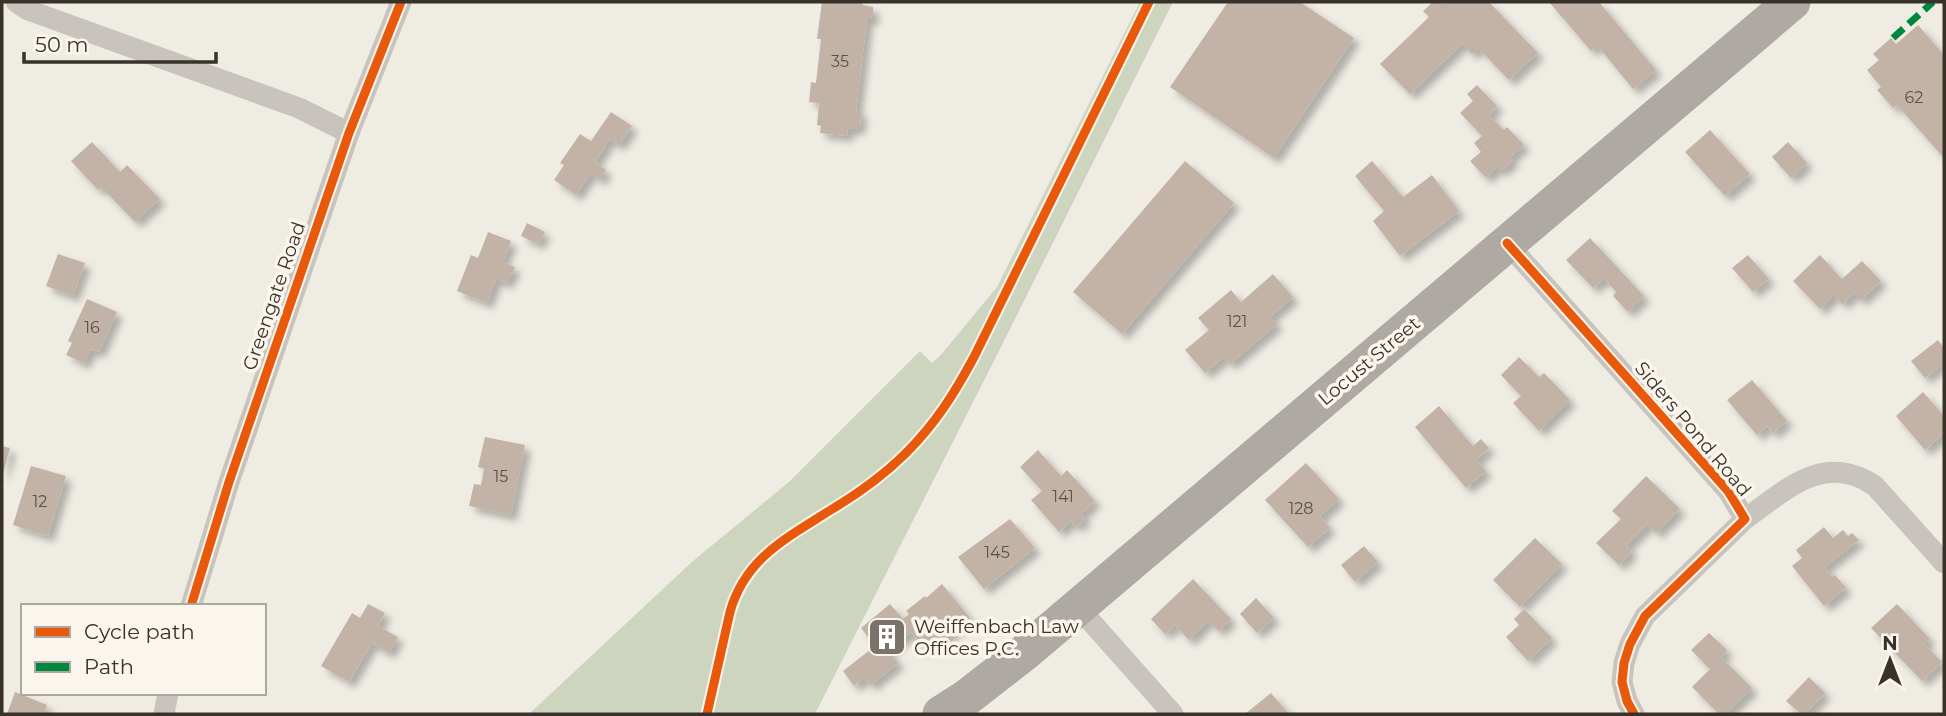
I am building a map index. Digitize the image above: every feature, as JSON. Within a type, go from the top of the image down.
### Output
[{"type":"highway","name":"Locust Street","points":[[941,714],[981,687],[1078,607],[1793,2]]},
{"type":"street","points":[[16,2],[28,10],[299,108],[349,133]]},
{"type":"street","name":"Greengate Road","points":[[192,604],[229,482],[349,133],[401,2]]},
{"type":"street","name":"Siders Pond Road","points":[[1507,243],[1728,492],[1745,519]]},
{"type":"street","name":"Siders Pond Road","points":[[1634,714],[1622,682],[1624,663],[1630,644],[1645,616],[1745,519],[1813,474],[1846,473],[1863,478],[1875,486],[1944,563]]},
{"type":"street","points":[[1078,607],[1173,714]]},
{"type":"street","points":[[164,714],[168,695]]},
{"type":"green space","points":[[1140,2],[1173,2],[815,714],[529,714],[693,561],[789,482],[920,351],[932,363],[940,356],[997,287]]},
{"type":"building","points":[[822,2],[861,2],[873,7],[873,19],[867,19],[856,111],[861,111],[860,125],[856,129],[848,129],[847,136],[820,133],[821,126],[817,125],[819,103],[809,102],[811,82],[816,83],[821,39],[817,39]]},
{"type":"building","points":[[1228,2],[1300,2],[1354,38],[1274,158],[1170,87]]},
{"type":"building","points":[[1433,2],[1489,2],[1538,53],[1509,80],[1478,48],[1472,54],[1462,44],[1410,94],[1380,64],[1429,17],[1423,11]]},
{"type":"building","points":[[1549,2],[1599,2],[1656,70],[1633,89],[1597,45],[1591,51]]},
{"type":"building","points":[[1918,25],[1944,55],[1944,158],[1897,105],[1893,108],[1877,90],[1881,87],[1867,70],[1879,60],[1873,54],[1891,38],[1896,44]]},
{"type":"building","points":[[1477,85],[1497,106],[1489,115],[1504,130],[1507,127],[1524,145],[1510,157],[1513,160],[1501,171],[1497,167],[1486,178],[1470,161],[1481,152],[1474,143],[1482,136],[1460,113],[1473,101],[1467,94]]},
{"type":"building","points":[[611,112],[632,126],[619,145],[610,139],[595,162],[606,170],[600,180],[591,173],[576,195],[554,180],[564,165],[560,163],[580,134],[591,141]]},
{"type":"building","points":[[1710,130],[1750,174],[1725,196],[1685,152]]},
{"type":"building","points":[[92,142],[120,172],[127,165],[160,199],[135,222],[101,187],[98,190],[71,161]]},
{"type":"building","points":[[1788,142],[1807,163],[1791,178],[1772,157]]},
{"type":"building","points":[[1185,161],[1234,203],[1122,334],[1073,292]]},
{"type":"building","points":[[1372,161],[1403,197],[1432,175],[1459,211],[1400,256],[1373,221],[1384,211],[1355,176]]},
{"type":"building","points":[[527,223],[545,232],[538,244],[521,236]]},
{"type":"building","points":[[488,232],[511,241],[503,262],[515,267],[507,283],[496,279],[487,303],[457,291],[471,255],[478,258]]},
{"type":"building","points":[[1590,238],[1644,296],[1628,312],[1613,296],[1616,292],[1604,278],[1593,288],[1566,260]]},
{"type":"building","points":[[58,254],[85,263],[73,296],[46,286]]},
{"type":"building","points":[[1748,255],[1769,279],[1753,292],[1732,268]]},
{"type":"building","points":[[1820,255],[1842,279],[1862,261],[1881,281],[1861,300],[1854,293],[1842,304],[1834,295],[1820,309],[1793,281]]},
{"type":"building","points":[[1273,274],[1293,297],[1270,317],[1277,324],[1230,364],[1224,357],[1205,373],[1185,350],[1209,330],[1198,318],[1231,290],[1241,302]]},
{"type":"building","points":[[87,299],[117,312],[99,352],[91,349],[84,363],[66,355],[72,343],[68,341]]},
{"type":"building","points":[[1938,340],[1944,348],[1944,363],[1925,378],[1911,361]]},
{"type":"building","points":[[1519,357],[1539,377],[1544,373],[1570,400],[1539,431],[1513,403],[1521,396],[1501,375]]},
{"type":"building","points":[[1752,380],[1787,421],[1773,433],[1767,426],[1757,435],[1727,400]]},
{"type":"building","points":[[1923,392],[1944,416],[1944,433],[1925,450],[1896,416]]},
{"type":"building","points":[[1439,406],[1473,446],[1481,439],[1489,448],[1476,460],[1486,471],[1466,488],[1415,427]]},
{"type":"building","points":[[485,437],[525,445],[511,515],[469,506],[474,484],[481,485],[484,469],[478,467]]},
{"type":"building","points":[[2,446],[10,448],[3,474],[2,474]]},
{"type":"building","points":[[1038,450],[1061,476],[1067,470],[1095,501],[1081,514],[1085,519],[1076,527],[1071,521],[1059,532],[1031,500],[1042,491],[1020,467]]},
{"type":"building","points":[[1306,463],[1339,499],[1320,516],[1330,528],[1308,547],[1265,500]]},
{"type":"building","points":[[31,466],[66,476],[48,536],[13,525]]},
{"type":"building","points":[[1646,476],[1680,509],[1656,533],[1648,524],[1626,546],[1632,551],[1619,565],[1596,543],[1621,519],[1612,511]]},
{"type":"building","points":[[1010,519],[1035,548],[984,589],[958,557]]},
{"type":"building","points":[[1824,527],[1833,538],[1843,530],[1848,536],[1852,533],[1859,540],[1825,567],[1832,577],[1835,575],[1846,588],[1824,606],[1792,566],[1802,558],[1796,550]]},
{"type":"building","points":[[1535,538],[1562,564],[1520,607],[1493,580]]},
{"type":"building","points":[[1364,546],[1378,562],[1355,582],[1341,565]]},
{"type":"building","points":[[1193,579],[1231,619],[1219,631],[1208,621],[1189,640],[1175,625],[1165,634],[1151,619]]},
{"type":"building","name":"Weiffenbach Law Offices P.C.","points":[[942,584],[970,618],[937,644],[934,641],[924,649],[911,632],[888,650],[898,663],[871,685],[864,678],[854,686],[843,671],[875,646],[861,628],[890,604],[903,619],[909,614],[906,611]]},
{"type":"building","points":[[1256,598],[1274,618],[1257,633],[1240,614]]},
{"type":"building","points":[[368,604],[385,613],[378,626],[398,637],[389,653],[372,643],[349,682],[321,666],[352,613],[360,618]]},
{"type":"building","points":[[1897,604],[1930,639],[1924,644],[1942,662],[1922,681],[1871,628]]},
{"type":"building","points":[[1524,609],[1552,638],[1528,661],[1506,637],[1519,625],[1514,619]]},
{"type":"building","points":[[1709,633],[1727,650],[1721,657],[1752,688],[1726,714],[1719,714],[1692,687],[1710,669],[1691,650]]},
{"type":"building","points":[[1809,677],[1825,693],[1805,714],[1801,714],[1786,701]]},
{"type":"building","points":[[15,692],[47,705],[44,714],[7,714]]},
{"type":"building","points":[[1271,693],[1289,714],[1245,714]]},
{"type":"marked path","points":[[1893,38],[1933,2]]},
{"type":"cycle path","points":[[192,604],[229,482],[349,133],[401,2]]},
{"type":"cycle path","points":[[707,714],[730,612],[737,594],[756,564],[782,541],[859,492],[888,470],[926,431],[952,396],[974,357],[1149,2]]},
{"type":"cycle path","points":[[1507,243],[1728,491],[1745,519],[1645,616],[1630,644],[1624,663],[1622,682],[1634,714]]},
{"type":"place","name":"Weiffenbach Law Offices P.C.","points":[[887,637]]}]
